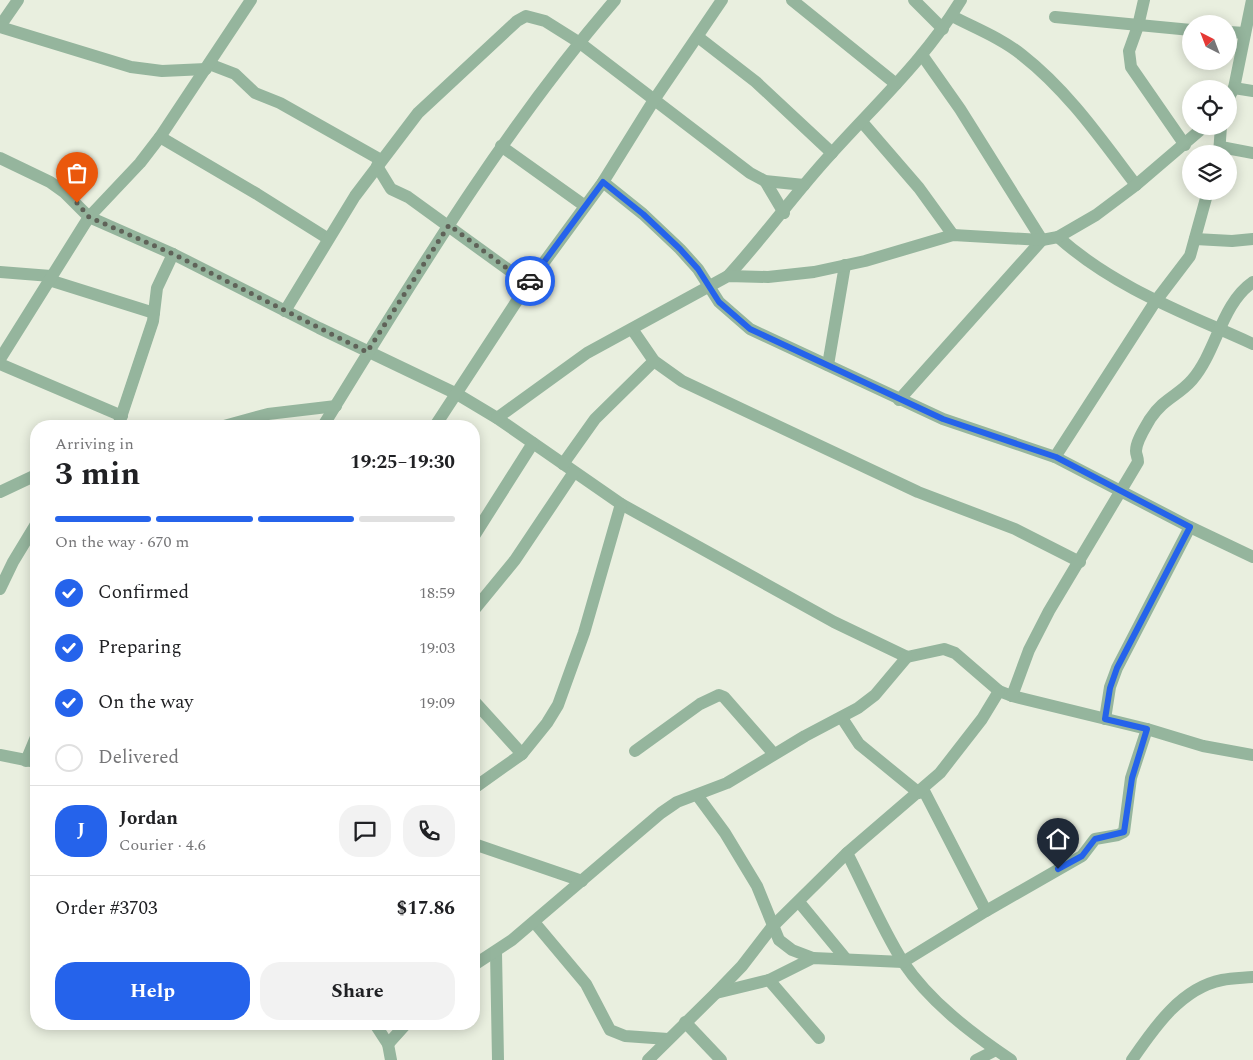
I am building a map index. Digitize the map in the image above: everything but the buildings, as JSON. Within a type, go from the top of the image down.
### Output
[{"type":"street","points":[[18,0],[0,26],[131,68],[162,71],[208,66],[235,74],[255,93],[287,107],[379,163],[395,192],[408,197],[449,225],[528,284]]},
{"type":"street","points":[[0,359],[89,217],[140,163],[160,137],[251,0]]},
{"type":"street","points":[[327,420],[367,352],[501,146],[615,0]]},
{"type":"street","points":[[439,420],[528,284],[603,182],[654,100],[722,0]]},
{"type":"street","points":[[792,0],[896,84]]},
{"type":"street","points":[[914,0],[943,29]]},
{"type":"street","points":[[497,418],[587,353],[728,276],[784,213],[804,185],[832,152],[862,122],[922,55],[943,29],[961,0]]},
{"type":"street","points":[[1144,0],[1138,26],[1129,51],[1131,67],[1185,145],[1196,135]]},
{"type":"street","points":[[1235,80],[1245,33],[1251,18],[1252,0]]},
{"type":"street","points":[[285,312],[327,238],[379,163],[418,112],[520,18],[533,16],[580,43],[738,165],[765,181],[804,185]]},
{"type":"street","points":[[952,16],[1002,41],[1038,68],[1085,118],[1136,185]]},
{"type":"street","points":[[1055,16],[1182,29]]},
{"type":"street","points":[[1238,33],[1245,33]]},
{"type":"street","points":[[698,37],[756,82],[832,152]]},
{"type":"street","points":[[922,55],[960,109],[1042,240]]},
{"type":"street","points":[[1237,93],[1253,91]]},
{"type":"street","points":[[862,122],[919,188],[953,234]]},
{"type":"street","points":[[160,137],[327,238]]},
{"type":"street","points":[[501,146],[585,206]]},
{"type":"street","points":[[728,276],[768,277],[845,265],[921,246],[953,234],[1042,240],[1058,237],[1096,215],[1182,147]]},
{"type":"street","points":[[1237,152],[1253,153]]},
{"type":"street","points":[[0,158],[50,182],[64,192],[89,217],[173,254],[285,312],[457,394],[497,418],[621,504],[834,622],[907,656],[944,648],[954,653],[999,690],[1012,696],[1147,729],[1203,746],[1253,756]]},
{"type":"street","points":[[765,181],[784,213]]},
{"type":"street","points":[[603,182],[643,214],[673,243],[710,286],[719,302],[750,329],[899,400],[951,422],[1056,457],[1190,527],[1253,556]]},
{"type":"street","points":[[1056,457],[1155,302],[1190,256],[1206,200]]},
{"type":"street","points":[[1058,237],[1085,260],[1155,302],[1253,344]]},
{"type":"street","points":[[1195,239],[1232,242],[1253,238]]},
{"type":"street","points":[[899,400],[1042,240]]},
{"type":"street","points":[[120,420],[154,313],[157,288],[173,254]]},
{"type":"street","points":[[828,365],[845,265]]},
{"type":"street","points":[[0,272],[50,278],[154,313]]},
{"type":"street","points":[[1012,696],[1041,627],[1138,462],[1137,444],[1151,419],[1166,400],[1192,380],[1236,300],[1253,282]]},
{"type":"street","points":[[632,329],[654,361],[682,381],[918,492],[1015,529],[1080,562]]},
{"type":"street","points":[[563,464],[595,419],[654,361]]},
{"type":"street","points":[[0,364],[118,420]]},
{"type":"street","points":[[246,420],[268,414],[336,406]]},
{"type":"street","points":[[480,527],[533,443]]},
{"type":"street","points":[[480,603],[515,560],[574,472]]},
{"type":"street","points":[[0,492],[30,479]]},
{"type":"street","points":[[480,784],[522,754],[543,729],[558,705],[584,633],[621,504]]},
{"type":"street","points":[[1105,719],[1110,688],[1117,668],[1190,527]]},
{"type":"street","points":[[0,589],[30,534]]},
{"type":"street","points":[[480,961],[496,952],[534,922],[661,813],[677,802],[727,783],[774,754],[842,718],[875,695],[907,656]]},
{"type":"street","points":[[648,1060],[742,966],[772,927],[847,853],[940,773],[966,742],[990,707],[999,690]]},
{"type":"street","points":[[635,751],[700,704],[720,695],[724,697],[774,754]]},
{"type":"street","points":[[480,708],[522,754]]},
{"type":"street","points":[[842,718],[859,744],[921,791],[986,910]]},
{"type":"street","points":[[697,795],[725,833],[757,886],[768,911],[772,927],[785,946],[813,958],[903,962],[986,910],[1082,856],[1095,839],[1124,832],[1132,778],[1147,729]]},
{"type":"street","points":[[0,755],[30,761]]},
{"type":"street","points":[[480,846],[582,880]]},
{"type":"street","points":[[847,853],[903,962],[946,1010],[1011,1060]]},
{"type":"street","points":[[799,902],[846,958]]},
{"type":"street","points":[[768,911],[782,917]]},
{"type":"street","points":[[534,922],[586,984],[610,1030],[625,1036],[668,1039]]},
{"type":"street","points":[[496,952],[498,1060]]},
{"type":"street","points":[[716,993],[769,980],[813,958]]},
{"type":"street","points":[[1132,1060],[1162,1020],[1194,993],[1221,980],[1253,977]]},
{"type":"street","points":[[769,980],[819,1038]]},
{"type":"street","points":[[685,1022],[721,1060]]},
{"type":"street","points":[[379,1030],[388,1044],[391,1060]]},
{"type":"street","points":[[388,1044],[401,1030]]},
{"type":"street","points":[[976,1060],[996,1050]]},
{"type":"way so far","points":[[77,203],[89,217],[173,254],[367,352],[449,225],[528,284],[530,281]]},
{"type":"route","points":[[530,281],[603,182],[643,214],[680,249],[698,269],[719,302],[750,329],[943,419],[1056,457],[1190,527],[1117,668],[1110,688],[1105,719],[1147,729],[1128,793],[1124,832],[1118,835],[1095,839],[1082,856],[1058,869]]}]
